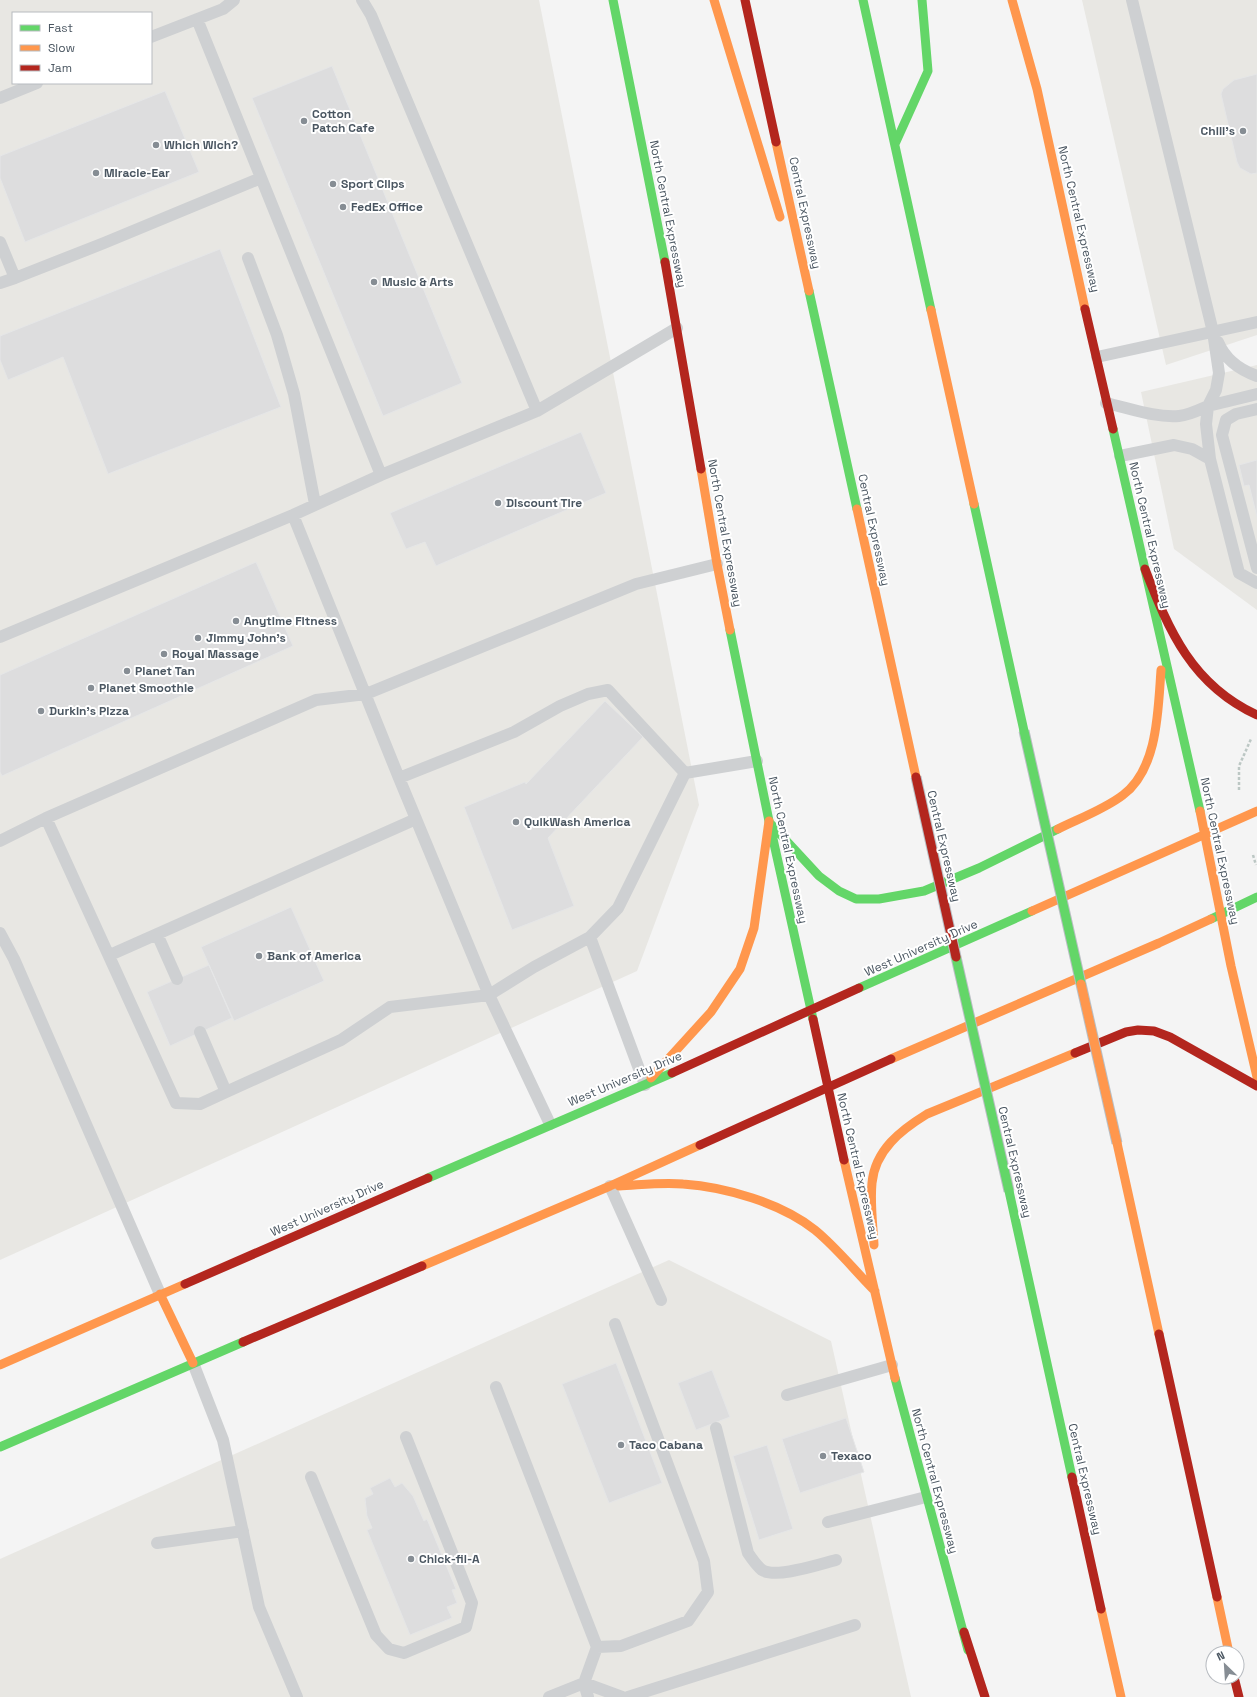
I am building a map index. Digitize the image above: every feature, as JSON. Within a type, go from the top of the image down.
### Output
[{"type":"main road","name":"North Central Expressway","points":[[613,0],[643,146],[677,328],[717,564],[769,821],[892,1366],[926,1497],[964,1632],[979,1697]]},
{"type":"main road","points":[[714,0],[782,226]]},
{"type":"main road","name":"Central Expressway","points":[[745,0],[916,777],[1122,1697]]},
{"type":"main road","points":[[863,0],[1227,1645]]},
{"type":"main road","points":[[895,144],[928,71],[922,0]]},
{"type":"main road","name":"North Central Expressway","points":[[1012,0],[1038,89],[1106,403],[1120,456],[1205,835],[1220,914],[1257,1077]]},
{"type":"main road","points":[[792,257],[828,377]]},
{"type":"main road","points":[[1145,569],[1170,630],[1186,655],[1216,688],[1232,701],[1257,715]]},
{"type":"main road","points":[[769,821],[819,876],[839,891],[856,899],[879,899],[924,891],[979,868],[1126,794],[1139,779],[1149,758],[1155,735],[1163,652]]},
{"type":"main road","name":"West University Drive","points":[[0,1365],[550,1124],[645,1085],[1257,811]]},
{"type":"main road","points":[[645,1085],[711,1012],[740,969],[754,928],[769,821]]},
{"type":"main road","points":[[0,1448],[193,1363],[610,1186],[828,1087],[1152,946],[1257,897]]},
{"type":"main road","points":[[875,1291],[872,1183],[877,1164],[890,1143],[900,1132],[927,1114],[1126,1032],[1140,1029],[1156,1031],[1170,1037],[1257,1086]]},
{"type":"main road","points":[[610,1186],[683,1184],[726,1192],[770,1206],[808,1226],[833,1247],[875,1291]]},
{"type":"main road","points":[[160,1294],[193,1363]]},
{"type":"main road","points":[[964,1632],[985,1697]]},
{"type":"main road","points":[[1236,1685],[1239,1697]]},
{"type":"lane","points":[[152,37],[223,9],[234,0]]},
{"type":"lane","points":[[362,0],[371,15],[537,411]]},
{"type":"lane","points":[[1132,0],[1213,332],[1219,373],[1216,390],[1208,406],[1206,424],[1210,459],[1240,573],[1257,583]]},
{"type":"lane","points":[[197,19],[381,475]]},
{"type":"lane","points":[[0,98],[35,84]]},
{"type":"lane","points":[[0,283],[104,243],[261,178]]},
{"type":"lane","points":[[0,242],[15,278]]},
{"type":"lane","points":[[248,258],[277,335],[294,394],[316,504]]},
{"type":"lane","points":[[1097,357],[1257,322]]},
{"type":"lane","points":[[0,637],[293,515],[381,475],[537,411],[677,328]]},
{"type":"lane","points":[[1213,332],[1222,352],[1238,367],[1257,376]]},
{"type":"lane","points":[[1106,403],[1164,416],[1180,416],[1193,413],[1208,406],[1257,394]]},
{"type":"lane","points":[[1257,409],[1236,414],[1226,420],[1222,435],[1257,568]]},
{"type":"lane","points":[[1120,456],[1174,445],[1192,448],[1210,459]]},
{"type":"lane","points":[[293,515],[399,778],[489,995],[550,1124]]},
{"type":"lane","points":[[0,841],[46,818],[316,700],[366,694],[636,584],[717,564]]},
{"type":"lane","points":[[399,778],[514,732],[560,706],[588,694],[608,690],[685,773]]},
{"type":"lane","points":[[685,773],[757,761]]},
{"type":"lane","points":[[46,818],[176,1103],[200,1104],[341,1040],[390,1007],[489,995],[534,967],[590,937],[618,908],[685,773]]},
{"type":"lane","points":[[110,956],[416,819]]},
{"type":"lane","points":[[0,933],[14,959],[160,1294]]},
{"type":"lane","points":[[157,934],[177,979]]},
{"type":"lane","points":[[590,937],[645,1085]]},
{"type":"lane","points":[[200,1032],[226,1092]]},
{"type":"lane","points":[[610,1186],[661,1300]]},
{"type":"lane","points":[[597,1647],[621,1646],[688,1621],[708,1592],[704,1561],[615,1324]]},
{"type":"lane","points":[[193,1363],[224,1440],[259,1607],[297,1697]]},
{"type":"lane","points":[[787,1395],[892,1366]]},
{"type":"lane","points":[[496,1387],[597,1647],[584,1683],[588,1697]]},
{"type":"lane","points":[[716,1428],[748,1553],[762,1570],[774,1574],[836,1560]]},
{"type":"lane","points":[[311,1477],[376,1635],[389,1649],[404,1653],[466,1627],[472,1604],[406,1437]]},
{"type":"lane","points":[[828,1522],[926,1497]]},
{"type":"lane","points":[[157,1543],[243,1531]]},
{"type":"lane","points":[[628,1697],[855,1625]]},
{"type":"lane","points":[[549,1697],[584,1683],[622,1697]]},
{"type":"path","points":[[1239,790],[1239,766],[1253,733]]},
{"type":"path","points":[[1254,855],[1256,864]]},
{"type":"shaded area","points":[[0,0],[539,0],[699,805],[637,971],[0,1260]]},
{"type":"shaded area","points":[[1082,0],[1257,0],[1257,335],[1166,365]]},
{"type":"shaded area","points":[[1257,365],[1257,610],[1174,549],[1141,392]]},
{"type":"shaded area","points":[[669,1260],[831,1341],[911,1697],[0,1697],[0,1559]]},
{"type":"building","points":[[332,66],[462,383],[383,416],[252,98]]},
{"type":"building","name":"Chili's","points":[[1257,74],[1257,173],[1251,174],[1240,168],[1237,162],[1221,94],[1223,89],[1234,80]]},
{"type":"building","points":[[165,91],[199,172],[25,242],[0,178],[0,156]]},
{"type":"building","points":[[220,249],[281,407],[108,474],[63,357],[8,380],[0,360],[0,336]]},
{"type":"building","name":"Discount Tire","points":[[581,432],[606,493],[436,566],[425,542],[406,549],[390,513]]},
{"type":"building","points":[[1257,460],[1257,517],[1249,485],[1244,486],[1239,465]]},
{"type":"building","points":[[256,562],[293,646],[2,776],[0,772],[0,675]]},
{"type":"building","name":"QuikWash America","points":[[605,701],[643,737],[548,838],[574,906],[512,930],[464,807],[525,782],[526,784]]},
{"type":"building","name":"Bank of America","points":[[291,907],[324,981],[234,1021],[201,947]]},
{"type":"building","points":[[209,965],[232,1018],[170,1046],[147,992]]},
{"type":"building","points":[[616,1363],[662,1483],[609,1503],[562,1384]]},
{"type":"building","points":[[712,1370],[730,1417],[696,1430],[678,1383]]},
{"type":"building","name":"Texaco","points":[[846,1418],[864,1472],[800,1493],[782,1439]]},
{"type":"building","points":[[767,1445],[793,1529],[759,1540],[733,1456]]},
{"type":"building","name":"Chick-fil-A","points":[[390,1478],[395,1487],[402,1483],[413,1496],[424,1521],[427,1519],[456,1589],[452,1590],[457,1603],[447,1607],[452,1618],[410,1635],[367,1530],[372,1528],[367,1516],[365,1498],[373,1494],[370,1488]]},
{"type":"traffic: fast","points":[[613,0],[665,262]]},
{"type":"traffic: fast","points":[[863,0],[931,310]]},
{"type":"traffic: fast","points":[[895,144],[928,71],[922,0]]},
{"type":"traffic: fast","points":[[809,291],[857,509]]},
{"type":"traffic: fast","points":[[1113,429],[1200,811]]},
{"type":"traffic: fast","points":[[974,504],[1024,731]]},
{"type":"traffic: fast","points":[[730,630],[769,821],[813,1019]]},
{"type":"traffic: fast","points":[[1024,731],[1081,984]]},
{"type":"traffic: fast","points":[[769,822],[819,876],[839,891],[856,899],[879,899],[924,891],[979,868],[1058,829]]},
{"type":"traffic: fast","points":[[1211,919],[1257,897]]},
{"type":"traffic: fast","points":[[859,988],[1032,911]]},
{"type":"traffic: fast","points":[[956,957],[1009,1191]]},
{"type":"traffic: fast","points":[[428,1178],[672,1073]]},
{"type":"traffic: fast","points":[[1009,1191],[1072,1477]]},
{"type":"traffic: fast","points":[[0,1447],[243,1342]]},
{"type":"traffic: fast","points":[[895,1378],[968,1650]]},
{"type":"traffic: slow","points":[[714,0],[780,217]]},
{"type":"traffic: slow","points":[[1012,0],[1037,89],[1085,309]]},
{"type":"traffic: slow","points":[[776,142],[809,291]]},
{"type":"traffic: slow","points":[[931,310],[974,504]]},
{"type":"traffic: slow","points":[[701,469],[730,630]]},
{"type":"traffic: slow","points":[[857,509],[916,777]]},
{"type":"traffic: slow","points":[[1058,829],[1108,805],[1123,795],[1135,784],[1150,755],[1154,738],[1159,703],[1161,670]]},
{"type":"traffic: slow","points":[[1200,811],[1231,966],[1257,1077]]},
{"type":"traffic: slow","points":[[1032,911],[1257,811]]},
{"type":"traffic: slow","points":[[651,1078],[711,1012],[740,969],[754,928],[769,821]]},
{"type":"traffic: slow","points":[[891,1059],[1211,919]]},
{"type":"traffic: slow","points":[[1081,984],[1117,1143]]},
{"type":"traffic: slow","points":[[874,1245],[871,1198],[874,1171],[884,1151],[899,1134],[927,1114],[1075,1053]]},
{"type":"traffic: slow","points":[[1117,1143],[1159,1334]]},
{"type":"traffic: slow","points":[[422,1266],[610,1186],[700,1145]]},
{"type":"traffic: slow","points":[[844,1160],[895,1378]]},
{"type":"traffic: slow","points":[[619,1186],[667,1183],[700,1186],[735,1193],[770,1204],[801,1220],[815,1230],[875,1291]]},
{"type":"traffic: slow","points":[[0,1365],[185,1284]]},
{"type":"traffic: slow","points":[[160,1294],[193,1363]]},
{"type":"traffic: slow","points":[[1217,1597],[1227,1645]]},
{"type":"traffic: slow","points":[[1101,1609],[1121,1697]]},
{"type":"traffic: jam","points":[[745,0],[776,142]]},
{"type":"traffic: jam","points":[[665,262],[701,469]]},
{"type":"traffic: jam","points":[[1085,309],[1113,429]]},
{"type":"traffic: jam","points":[[1145,569],[1163,614],[1174,635],[1199,672],[1215,688],[1235,703],[1257,715]]},
{"type":"traffic: jam","points":[[916,777],[956,957]]},
{"type":"traffic: jam","points":[[672,1073],[859,988]]},
{"type":"traffic: jam","points":[[813,1019],[844,1160]]},
{"type":"traffic: jam","points":[[1075,1053],[1126,1032],[1138,1030],[1154,1031],[1170,1037],[1257,1086]]},
{"type":"traffic: jam","points":[[700,1145],[891,1059]]},
{"type":"traffic: jam","points":[[185,1284],[428,1178]]},
{"type":"traffic: jam","points":[[243,1342],[422,1266]]},
{"type":"traffic: jam","points":[[1159,1334],[1217,1597]]},
{"type":"traffic: jam","points":[[1072,1477],[1101,1609]]},
{"type":"traffic: jam","points":[[964,1632],[985,1697]]},
{"type":"traffic: jam","points":[[1236,1685],[1239,1697]]},
{"type":"place","name":"Cotton Patch Cafe","points":[[304,121]]},
{"type":"place","name":"Chili's","points":[[1243,131]]},
{"type":"place","name":"Which Wich?","points":[[156,145]]},
{"type":"place","name":"Miracle-Ear","points":[[96,173]]},
{"type":"place","name":"Sport Clips","points":[[333,184]]},
{"type":"place","name":"FedEx Office","points":[[343,207]]},
{"type":"place","name":"Music & Arts","points":[[374,282]]},
{"type":"place","name":"Discount Tire","points":[[498,503]]},
{"type":"place","name":"Anytime Fitness","points":[[236,621]]},
{"type":"place","name":"Jimmy John's","points":[[198,638]]},
{"type":"place","name":"Royal Massage","points":[[164,654]]},
{"type":"place","name":"Planet Tan","points":[[127,671]]},
{"type":"place","name":"Planet Smoothie","points":[[91,688]]},
{"type":"place","name":"Durkin's Pizza","points":[[41,711]]},
{"type":"place","name":"QuikWash America","points":[[516,822]]},
{"type":"place","name":"Bank of America","points":[[259,956]]},
{"type":"place","name":"Taco Cabana","points":[[621,1445]]},
{"type":"place","name":"Texaco","points":[[823,1456]]},
{"type":"place","name":"Chick-fil-A","points":[[411,1559]]}]
